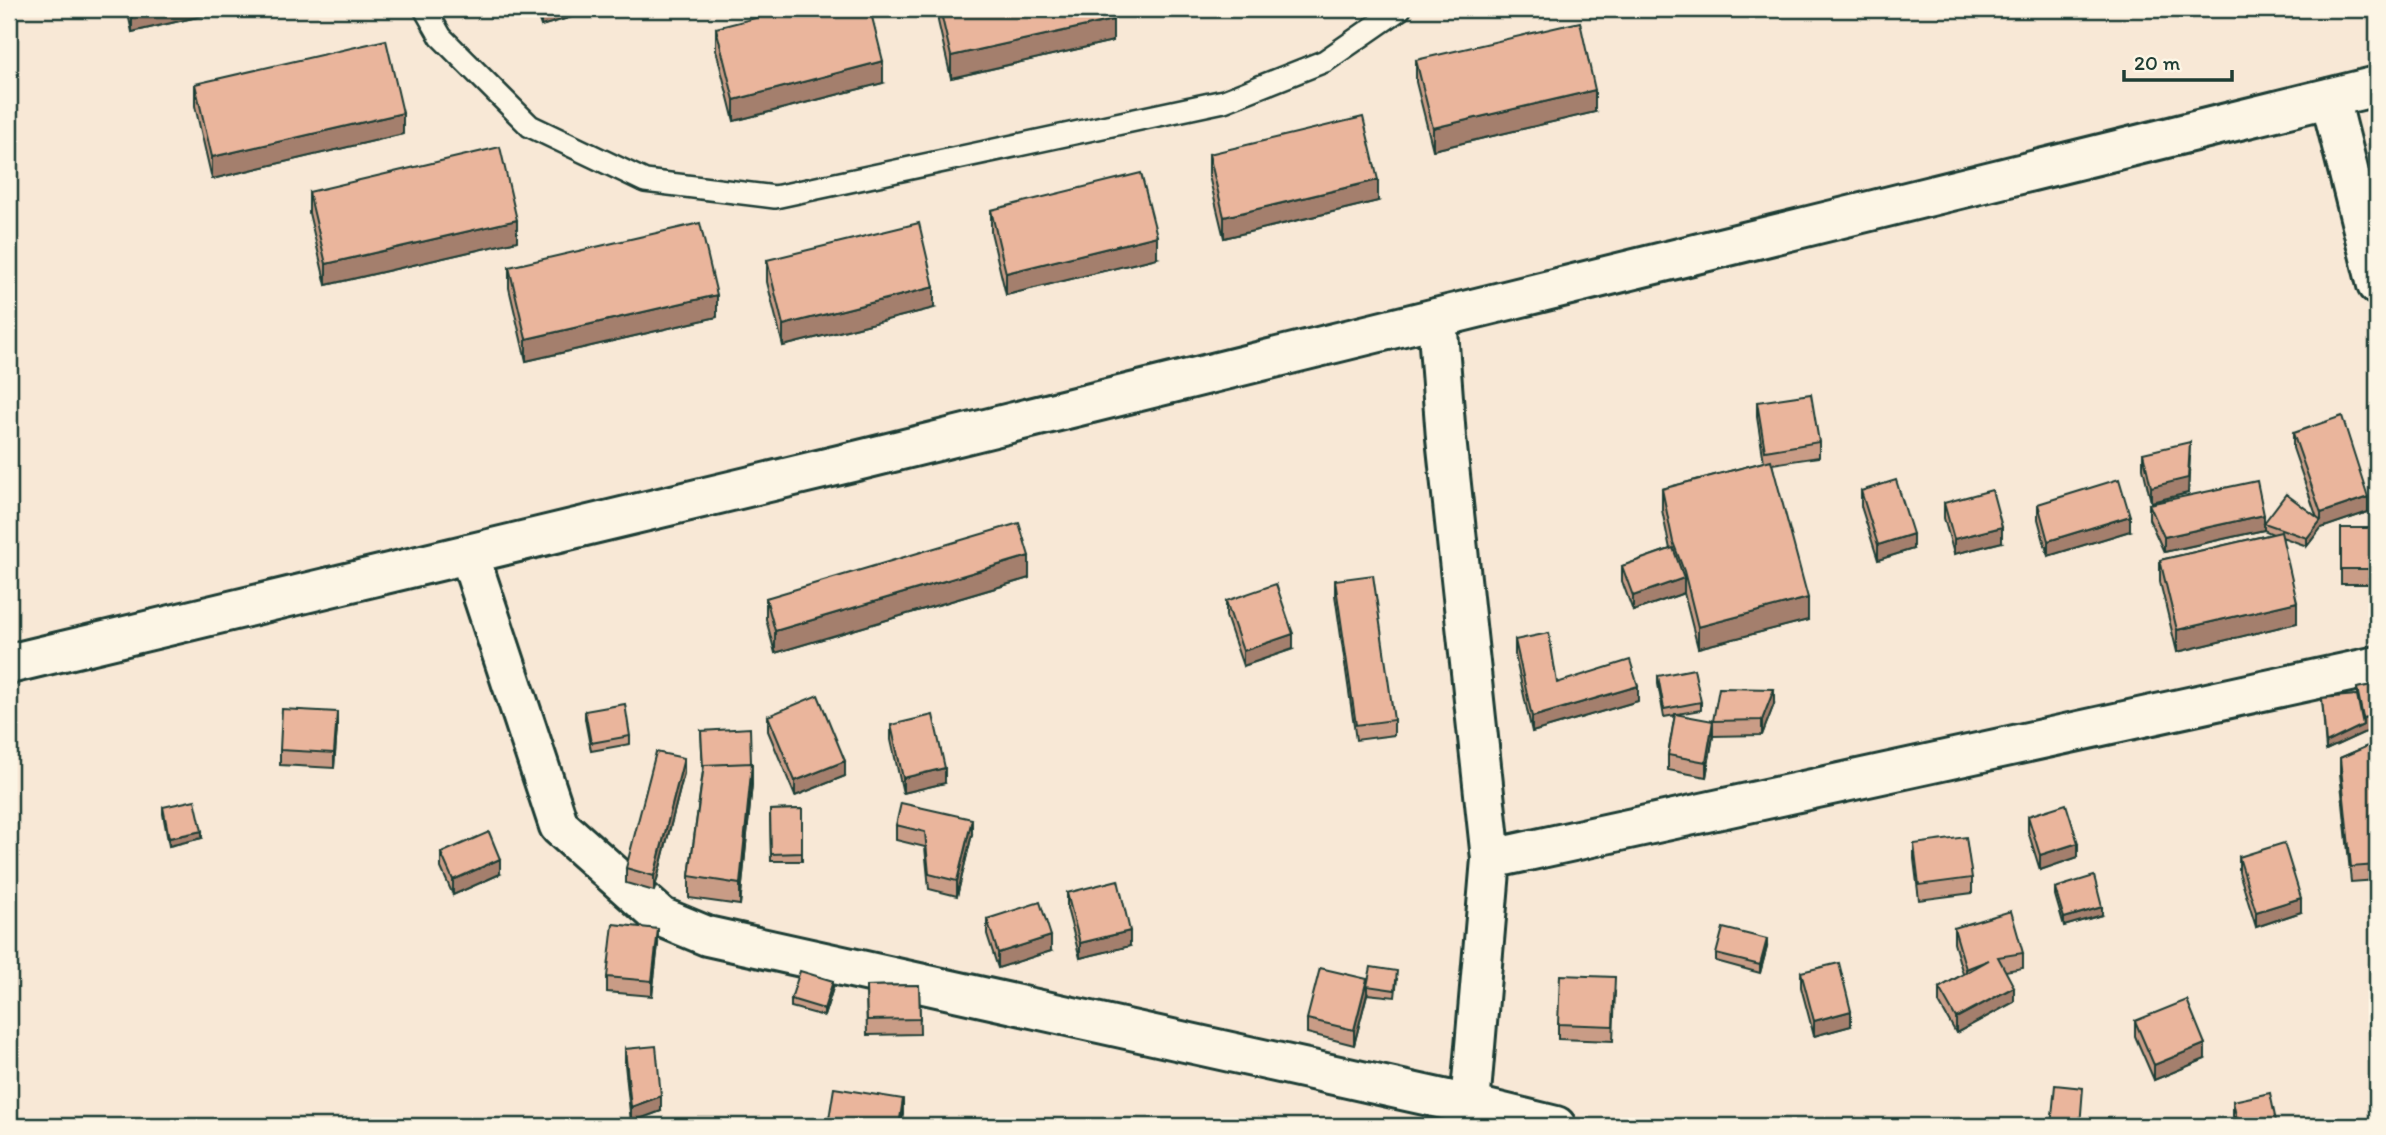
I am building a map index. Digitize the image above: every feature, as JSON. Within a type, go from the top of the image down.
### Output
[{"type":"street","points":[[9,664],[1437,318],[2377,86]]},
{"type":"street","points":[[2330,98],[2377,285]]},
{"type":"street","points":[[1437,318],[1446,438],[1491,859],[1471,1105]]},
{"type":"street","points":[[469,554],[559,826],[662,916],[707,936],[1556,1126]]},
{"type":"street","points":[[1491,859],[2377,666]]},
{"type":"lane","points":[[425,9],[441,37],[530,127],[645,181],[775,197],[1224,101],[1325,61],[1400,9]]},
{"type":"building","points":[[791,9],[870,9],[883,61],[734,100],[716,28]]},
{"type":"building","points":[[940,9],[1110,9],[1113,20],[951,56]]},
{"type":"building","points":[[1580,22],[1595,90],[1433,128],[1416,60]]},
{"type":"building","points":[[386,40],[403,113],[212,157],[195,84]]},
{"type":"building","points":[[1363,117],[1378,180],[1224,217],[1209,154]]},
{"type":"building","points":[[500,147],[517,220],[326,264],[309,192]]},
{"type":"building","points":[[1141,173],[1157,236],[1006,273],[991,210]]},
{"type":"building","points":[[700,223],[717,295],[526,339],[509,267]]},
{"type":"building","points":[[919,223],[934,287],[783,325],[767,260]]},
{"type":"building","points":[[1811,394],[1819,442],[1765,451],[1757,402]]},
{"type":"building","points":[[2342,416],[2368,497],[2321,513],[2293,433]]},
{"type":"building","points":[[2190,442],[2188,478],[2151,487],[2143,453]]},
{"type":"building","points":[[1771,460],[1808,598],[1698,627],[1684,571],[1673,542],[1662,489]]},
{"type":"building","points":[[2119,479],[2130,516],[2048,541],[2038,504]]},
{"type":"building","points":[[1896,480],[1913,534],[1878,545],[1861,491]]},
{"type":"building","points":[[2257,481],[2264,515],[2164,537],[2149,504]]},
{"type":"building","points":[[1992,490],[2002,527],[1954,539],[1944,503]]},
{"type":"building","points":[[2286,494],[2321,520],[2307,538],[2264,523]]},
{"type":"building","points":[[1019,523],[1029,556],[775,631],[766,598]]},
{"type":"building","points":[[2341,528],[2377,528],[2377,569],[2341,569]]},
{"type":"building","points":[[2281,532],[2297,602],[2177,630],[2160,560]]},
{"type":"building","points":[[1673,548],[1684,578],[1633,596],[1622,566]]},
{"type":"building","points":[[1373,575],[1394,720],[1356,725],[1335,580]]},
{"type":"building","points":[[2377,577],[2377,621],[2375,621],[2369,578]]},
{"type":"building","points":[[1276,584],[1293,634],[1243,651],[1226,601]]},
{"type":"building","points":[[1549,633],[1557,683],[1630,660],[1638,686],[1532,717],[1515,640]]},
{"type":"building","points":[[1694,669],[1701,702],[1664,709],[1658,676]]},
{"type":"building","points":[[2377,684],[2377,715],[2363,718],[2357,688]]},
{"type":"building","points":[[1719,688],[1774,689],[1762,720],[1713,721]]},
{"type":"building","points":[[818,695],[845,761],[795,781],[768,716]]},
{"type":"building","points":[[2357,695],[2363,725],[2326,743],[2322,698]]},
{"type":"building","points":[[625,704],[630,736],[591,743],[585,711]]},
{"type":"building","points":[[282,709],[337,712],[334,753],[280,750]]},
{"type":"building","points":[[1675,714],[1713,721],[1706,762],[1668,755]]},
{"type":"building","points":[[933,715],[945,768],[903,778],[891,725]]},
{"type":"building","points":[[750,728],[751,763],[703,767],[701,731]]},
{"type":"building","points":[[2377,742],[2377,865],[2351,867],[2340,758]]},
{"type":"building","points":[[656,752],[684,758],[654,876],[626,868]]},
{"type":"building","points":[[752,763],[740,884],[689,876],[704,765]]},
{"type":"building","points":[[195,800],[202,831],[169,838],[163,807]]},
{"type":"building","points":[[901,803],[972,819],[957,881],[929,874],[925,832],[896,825]]},
{"type":"building","points":[[2066,804],[2078,843],[2040,855],[2028,816]]},
{"type":"building","points":[[802,809],[802,853],[771,854],[770,810]]},
{"type":"building","points":[[489,832],[500,859],[453,880],[441,853]]},
{"type":"building","points":[[1966,837],[1972,878],[1919,885],[1914,844]]},
{"type":"building","points":[[2284,843],[2301,898],[2256,912],[2239,857]]},
{"type":"building","points":[[2094,876],[2102,907],[2064,918],[2055,888]]},
{"type":"building","points":[[1118,880],[1130,931],[1080,943],[1067,893]]},
{"type":"building","points":[[1040,902],[1051,936],[998,953],[987,919]]},
{"type":"building","points":[[2011,911],[2023,953],[1998,957],[2014,987],[1956,1018],[1939,988],[1989,960],[1966,969],[1954,928]]},
{"type":"building","points":[[613,924],[658,929],[652,981],[607,977]]},
{"type":"building","points":[[1723,928],[1767,939],[1760,965],[1716,954]]},
{"type":"building","points":[[1839,963],[1851,1011],[1814,1021],[1801,972]]},
{"type":"building","points":[[1371,967],[1397,971],[1395,990],[1367,986]]},
{"type":"building","points":[[1320,968],[1367,979],[1354,1030],[1307,1019]]},
{"type":"building","points":[[800,971],[833,981],[824,1009],[791,999]]},
{"type":"building","points":[[1560,975],[1615,977],[1613,1026],[1558,1024]]},
{"type":"building","points":[[919,985],[920,1019],[867,1020],[866,986]]},
{"type":"building","points":[[2187,1000],[2205,1044],[2154,1065],[2135,1021]]},
{"type":"building","points":[[656,1046],[661,1096],[631,1107],[625,1049]]},
{"type":"building","points":[[2055,1085],[2083,1088],[2080,1126],[2051,1126]]},
{"type":"building","points":[[834,1088],[903,1099],[899,1126],[828,1125]]},
{"type":"building","points":[[2270,1093],[2277,1126],[2238,1126],[2233,1101]]},
{"type":"building","points":[[760,1121],[788,1126],[759,1126]]}]
